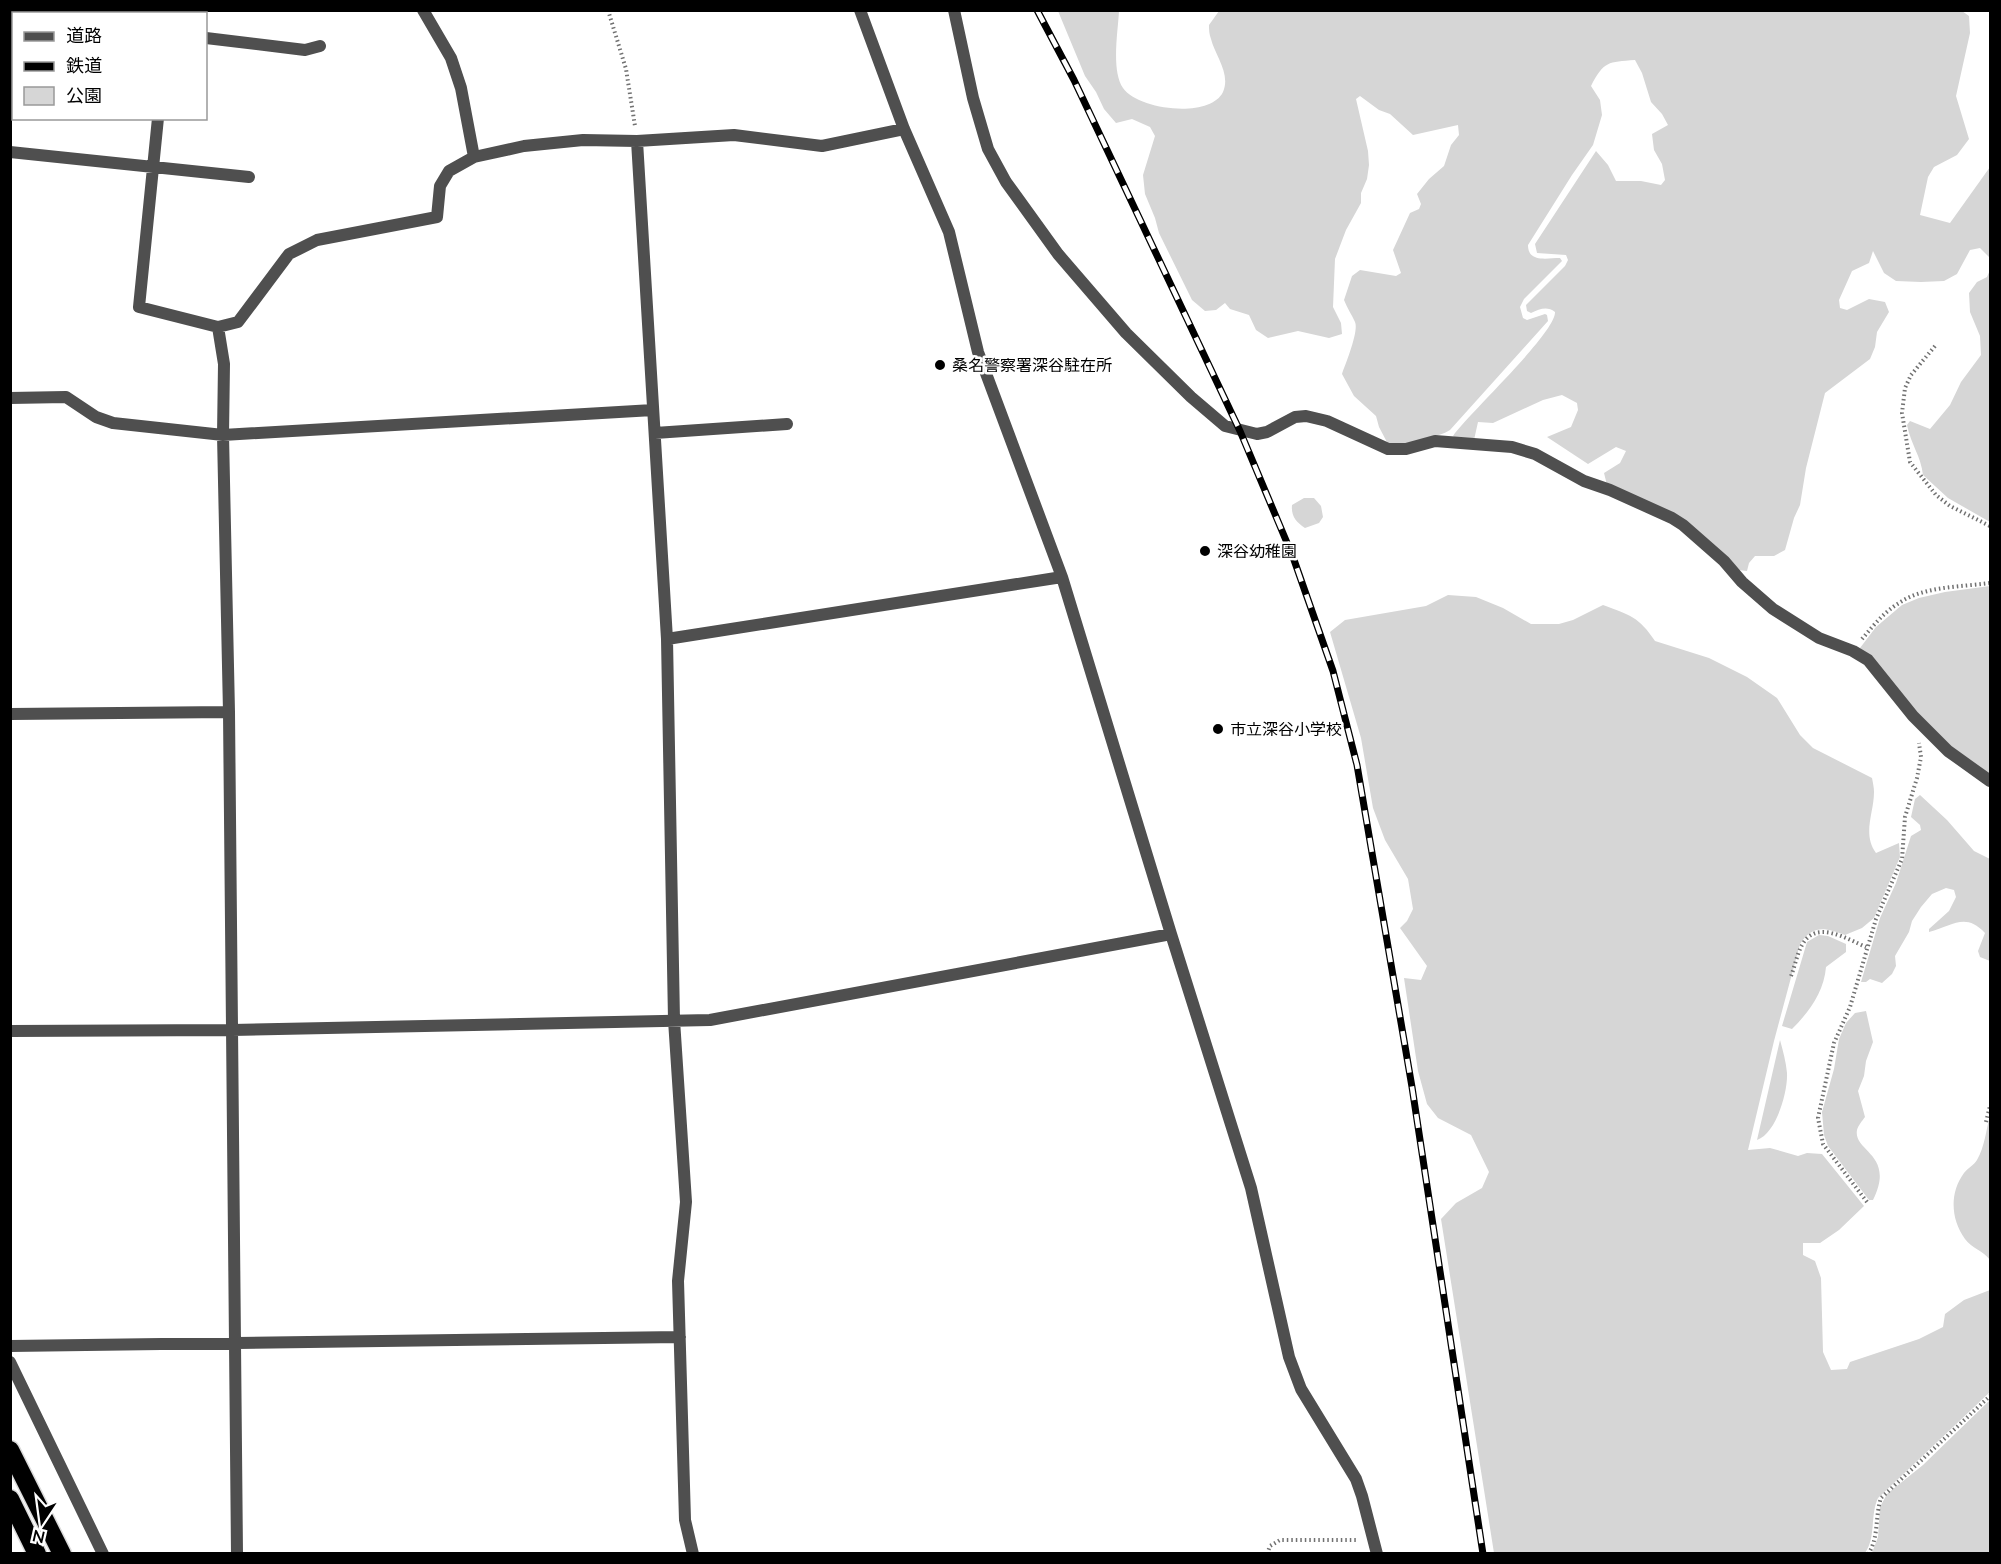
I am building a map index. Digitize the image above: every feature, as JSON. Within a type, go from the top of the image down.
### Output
[{"type":"highway","points":[[10,1450],[62,1554]]},
{"type":"highway","points":[[10,1499],[37,1554]]},
{"type":"street","points":[[423,10],[450,57],[461,88],[474,157]]},
{"type":"street","points":[[860,10],[904,129],[949,232],[978,352],[1062,577],[1251,1188],[1289,1357],[1301,1389],[1356,1479],[1377,1554]]},
{"type":"street","points":[[954,10],[972,98],[988,149],[1006,182],[1058,254],[1126,333],[1191,397],[1225,426],[1257,434],[1267,432],[1294,417],[1306,416],[1327,421],[1388,448],[1406,449],[1435,441],[1512,447],[1554,463],[1584,482],[1610,490],[1672,518],[1700,538],[1742,582],[1773,609],[1819,638],[1869,660],[1912,716],[1948,751],[1990,781]]},
{"type":"street","points":[[207,38],[305,50],[320,46]]},
{"type":"street","points":[[158,120],[139,307],[218,327],[238,322],[289,254],[317,240],[437,217],[440,186],[449,171],[474,157],[524,146],[583,140],[637,141],[734,135],[822,146],[904,129]]},
{"type":"street","points":[[637,141],[667,639],[674,1020],[686,1202],[678,1281],[685,1520],[693,1554]]},
{"type":"street","points":[[10,152],[249,177]]},
{"type":"street","points":[[218,327],[224,364],[237,1554]]},
{"type":"street","points":[[10,398],[66,398],[96,417],[113,423],[223,435],[653,410]]},
{"type":"street","points":[[655,433],[787,424]]},
{"type":"street","points":[[667,639],[1062,577]]},
{"type":"street","points":[[10,714],[229,712]]},
{"type":"street","points":[[10,1031],[232,1030],[710,1020],[1171,934]]},
{"type":"street","points":[[10,1346],[680,1337]]},
{"type":"street","points":[[10,1362],[103,1554]]},
{"type":"path","points":[[608,10],[626,69],[637,141]]},
{"type":"path","points":[[1935,346],[1911,375],[1905,388],[1902,413],[1910,462],[1936,495],[1950,506],[1990,526]]},
{"type":"path","points":[[1853,651],[1856,644],[1882,616],[1899,603],[1915,595],[1990,584]]},
{"type":"path","points":[[1867,1202],[1823,1144],[1818,1118],[1834,1043],[1850,1007],[1866,947],[1902,860],[1905,817],[1921,757],[1918,733],[1912,716]]},
{"type":"path","points":[[1791,976],[1801,947],[1806,939],[1816,932],[1828,932],[1866,947]]},
{"type":"path","points":[[1986,1122],[1990,1106]]},
{"type":"path","points":[[1868,1554],[1873,1545],[1876,1513],[1881,1498],[1990,1396]]},
{"type":"path","points":[[1267,1554],[1270,1546],[1280,1540],[1374,1540]]},
{"type":"green space","points":[[1058,11],[1119,11],[1116,61],[1119,80],[1123,88],[1131,96],[1143,102],[1158,106],[1190,108],[1204,106],[1216,100],[1223,92],[1224,72],[1209,30],[1209,25],[1219,11],[1962,11],[1969,16],[1970,33],[1956,96],[1969,139],[1957,155],[1934,167],[1928,177],[1920,215],[1950,223],[1990,167],[1990,258],[1980,248],[1970,250],[1957,274],[1944,281],[1896,281],[1884,273],[1873,251],[1869,263],[1852,271],[1839,300],[1840,308],[1847,310],[1869,299],[1885,302],[1889,312],[1877,332],[1875,347],[1870,359],[1825,393],[1806,468],[1800,505],[1785,550],[1774,556],[1755,556],[1749,563],[1747,571],[1738,570],[1712,544],[1607,485],[1604,473],[1620,463],[1626,451],[1616,447],[1588,464],[1547,437],[1571,427],[1578,410],[1577,403],[1562,395],[1543,400],[1493,423],[1478,422],[1474,440],[1453,436],[1542,337],[1552,322],[1555,312],[1552,310],[1540,309],[1531,313],[1527,311],[1526,305],[1565,266],[1568,260],[1566,255],[1537,253],[1535,244],[1596,151],[1608,165],[1616,181],[1641,181],[1661,185],[1665,180],[1662,164],[1654,150],[1652,134],[1668,125],[1651,102],[1642,73],[1635,60],[1608,64],[1591,86],[1600,100],[1602,115],[1593,145],[1528,245],[1531,255],[1535,257],[1560,258],[1562,261],[1524,299],[1520,307],[1523,318],[1527,320],[1545,314],[1548,321],[1450,430],[1430,438],[1389,446],[1376,416],[1354,396],[1342,374],[1356,326],[1344,300],[1352,276],[1360,270],[1396,276],[1401,273],[1393,250],[1410,213],[1419,209],[1421,204],[1417,194],[1444,166],[1451,145],[1459,135],[1458,125],[1413,135],[1390,114],[1379,110],[1360,96],[1356,99],[1369,165],[1367,179],[1361,193],[1361,203],[1346,230],[1335,259],[1333,307],[1341,323],[1342,334],[1329,338],[1298,331],[1268,338],[1256,330],[1249,315],[1230,309],[1225,303],[1216,310],[1205,311],[1192,300],[1159,233],[1145,194],[1143,175],[1155,136],[1150,127],[1132,119],[1116,123],[1104,109],[1085,76]]},
{"type":"green space","points":[[1990,270],[1990,522],[1948,498],[1923,475],[1907,425],[1910,421],[1930,429],[1950,405],[1961,382],[1981,355],[1980,336],[1970,312],[1969,293],[1977,282],[1987,277]]},
{"type":"green space","points":[[1304,498],[1314,498],[1321,506],[1323,517],[1319,523],[1305,528],[1292,512],[1292,505]]},
{"type":"green space","points":[[1990,586],[1990,777],[1949,748],[1860,648],[1876,627],[1902,605],[1945,592]]},
{"type":"green space","points":[[1448,595],[1476,597],[1503,608],[1531,624],[1559,624],[1573,620],[1603,605],[1620,611],[1639,622],[1655,641],[1709,658],[1747,677],[1777,698],[1800,735],[1813,748],[1872,778],[1874,800],[1869,831],[1872,846],[1876,853],[1899,843],[1900,857],[1874,918],[1862,928],[1845,935],[1820,929],[1810,933],[1800,944],[1748,1150],[1770,1148],[1798,1156],[1807,1153],[1822,1154],[1864,1206],[1839,1230],[1820,1243],[1803,1243],[1803,1255],[1815,1261],[1821,1278],[1823,1352],[1831,1370],[1847,1369],[1850,1362],[1919,1339],[1943,1327],[1945,1314],[1964,1300],[1990,1290],[1990,1392],[1878,1498],[1871,1540],[1865,1553],[1494,1553],[1441,1219],[1456,1203],[1482,1188],[1489,1172],[1471,1135],[1438,1118],[1427,1104],[1418,1071],[1404,978],[1421,980],[1427,966],[1400,928],[1407,921],[1413,909],[1408,879],[1385,840],[1373,808],[1361,738],[1330,632],[1345,620],[1426,606]]},
{"type":"green space","points":[[1920,795],[1947,820],[1974,851],[1990,859],[1990,961],[1980,957],[1978,951],[1985,933],[1971,923],[1958,922],[1929,932],[1929,929],[1949,911],[1956,897],[1954,890],[1946,888],[1932,894],[1912,921],[1909,932],[1895,956],[1896,966],[1892,974],[1882,983],[1870,979],[1861,982],[1880,918],[1896,883],[1911,836],[1921,830],[1920,825],[1911,817],[1915,799]]},
{"type":"green space","points":[[1819,935],[1828,936],[1846,944],[1846,952],[1826,967],[1819,993],[1804,1016],[1792,1029],[1782,1026],[1807,942]]},
{"type":"green space","points":[[1866,1011],[1873,1042],[1858,1091],[1865,1117],[1857,1130],[1857,1137],[1877,1163],[1880,1173],[1879,1185],[1873,1200],[1869,1200],[1828,1146],[1824,1135],[1822,1112],[1834,1069],[1839,1039],[1846,1023],[1855,1013]]},
{"type":"green space","points":[[1780,1040],[1787,1073],[1783,1101],[1770,1130],[1757,1140]]},
{"type":"green space","points":[[1990,1115],[1990,1260],[1971,1245],[1960,1232],[1955,1215],[1954,1198],[1959,1181],[1980,1155]]},
{"type":"green space","points":[[1990,1400],[1990,1553],[1872,1553],[1878,1537],[1880,1507],[1887,1494],[1923,1465]]},
{"type":"railway","points":[[1037,10],[1074,80],[1240,431],[1293,557],[1333,671],[1357,765],[1412,1087],[1483,1554]]},
{"type":"place","name":"桑名警察署深谷駐在所","points":[[940,365]]},
{"type":"place","name":"深谷幼稚園","points":[[1205,551]]},
{"type":"place","name":"市立深谷小学校","points":[[1218,729]]}]
